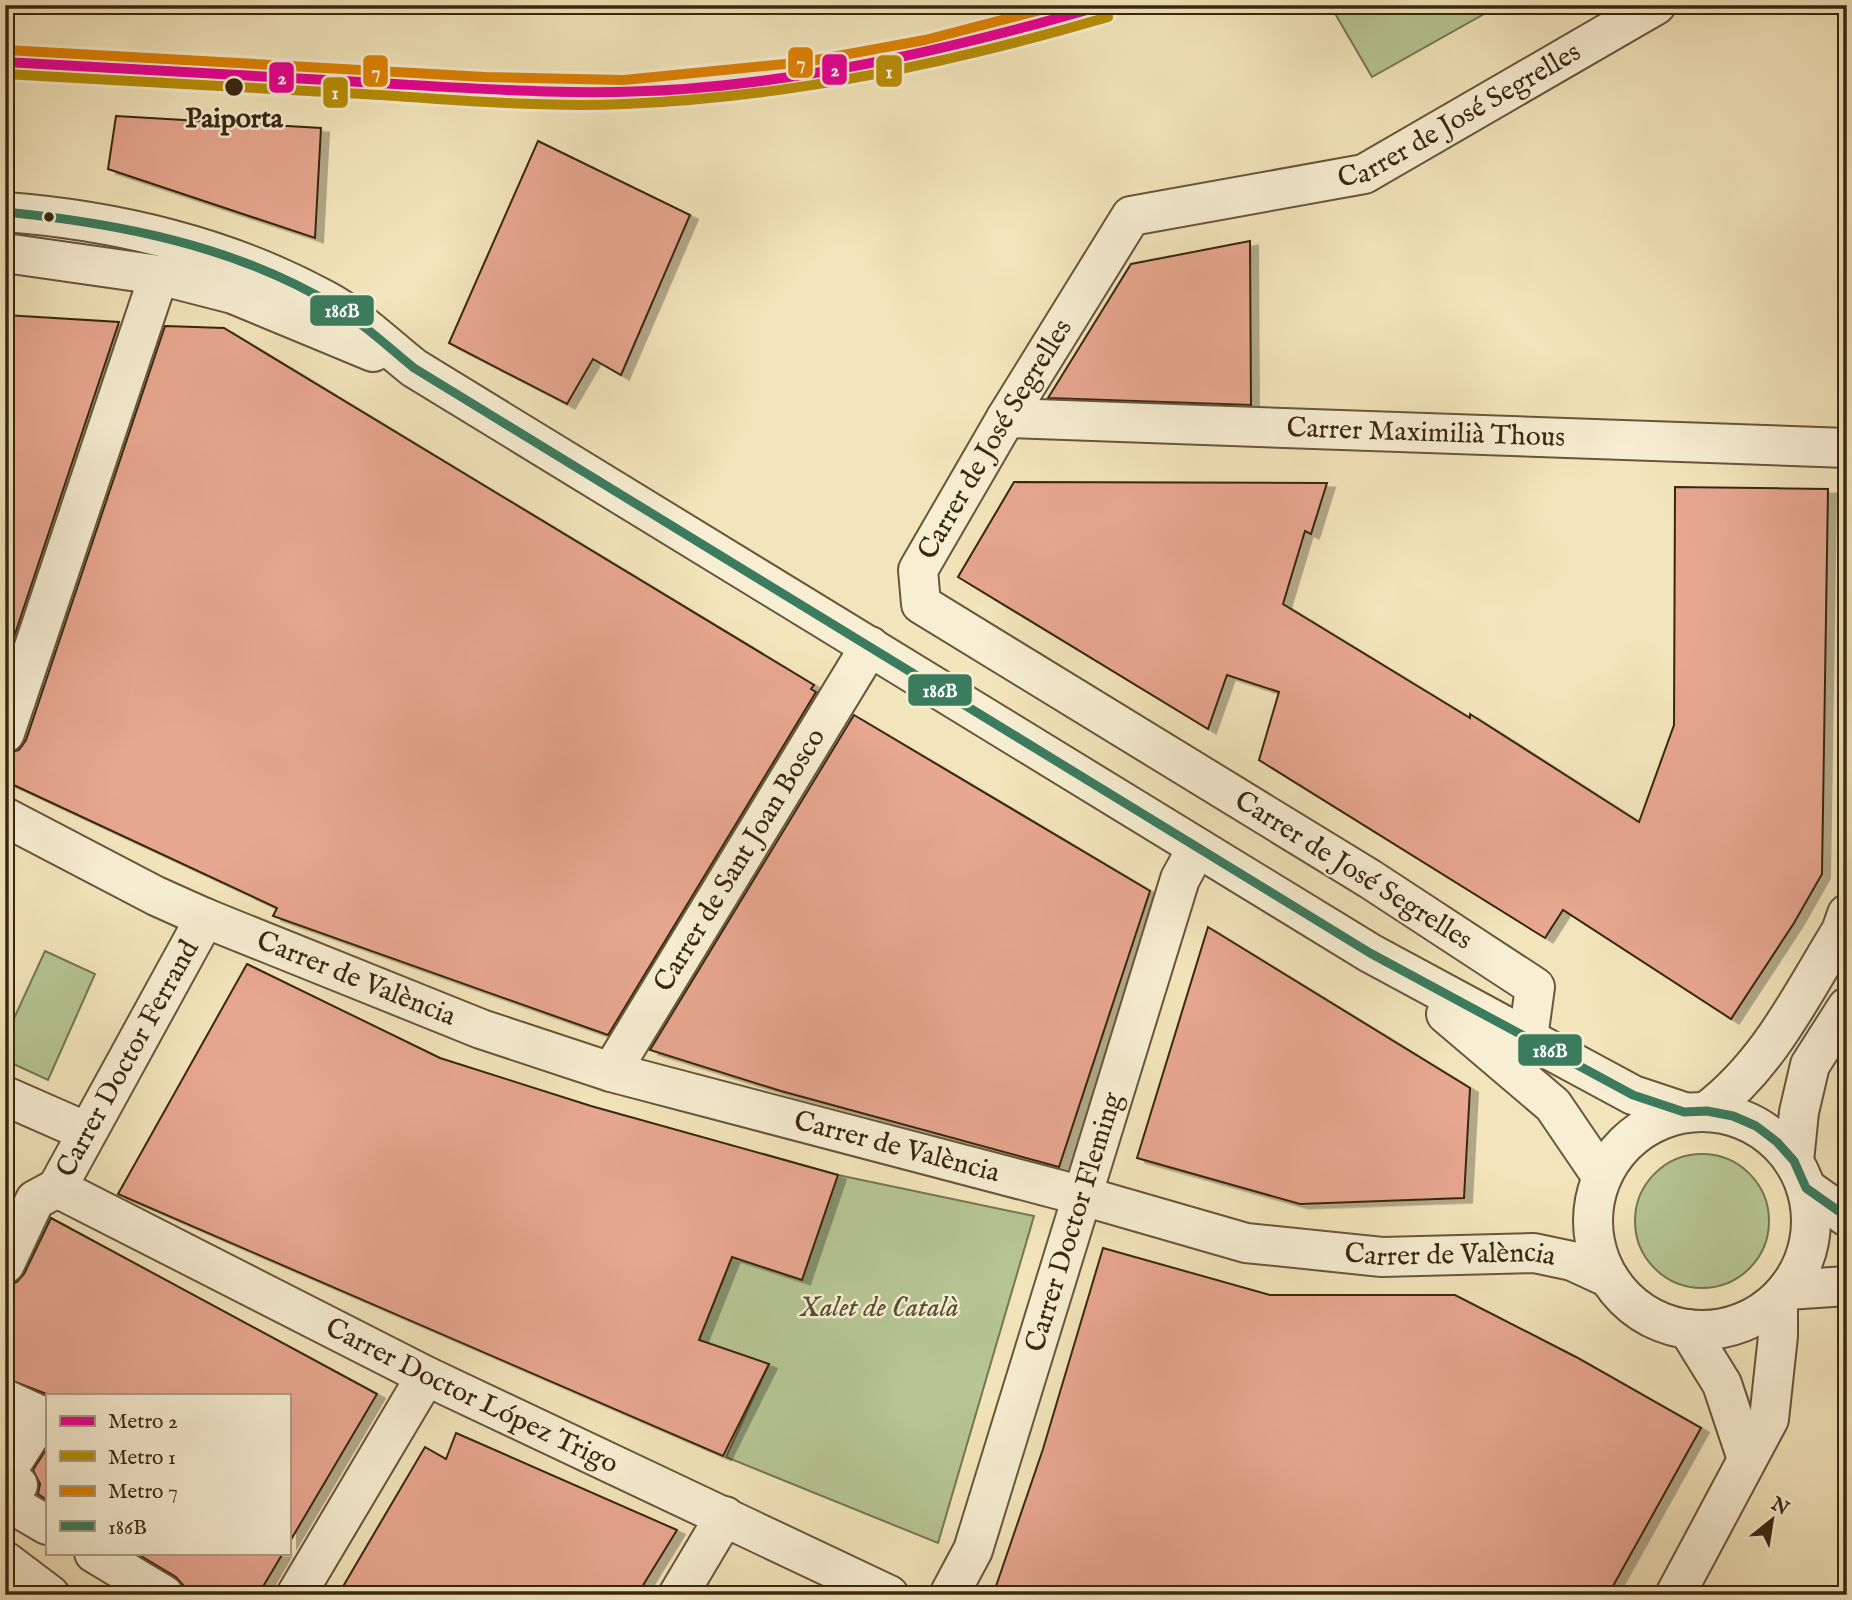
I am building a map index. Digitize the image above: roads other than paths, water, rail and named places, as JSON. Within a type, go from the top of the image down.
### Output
[{"type":"street","name":"Carrer de José Segrelles","points":[[1528,1038],[1535,987],[1370,879],[921,604],[918,570],[1006,418],[1131,216],[1364,174],[1656,5]]},
{"type":"street","points":[[5,212],[65,218],[232,256],[328,301],[414,368],[1370,953],[1633,1095],[1695,1112],[1733,1116],[1756,1126],[1777,1142],[1800,1175],[1847,1217]]},
{"type":"street","points":[[5,253],[159,275],[233,294],[414,368]]},
{"type":"street","points":[[5,733],[159,275]]},
{"type":"street","name":"Carrer Maximilià Thous","points":[[1006,418],[1847,448]]},
{"type":"street","name":"Carrer de Sant Joan Bosco","points":[[611,1072],[870,646]]},
{"type":"street","name":"Carrer de València","points":[[8,818],[156,896],[205,918],[481,1029],[611,1072],[1083,1196],[1246,1243],[1382,1257],[1534,1254],[1572,1262],[1609,1279]]},
{"type":"street","name":"Carrer Doctor Fleming","points":[[949,1595],[973,1550],[1180,879],[1197,848]]},
{"type":"street","name":"Carrer Doctor Ferrand","points":[[5,1264],[35,1200],[57,1188],[205,918]]},
{"type":"street","points":[[1844,922],[1772,1045],[1736,1089],[1695,1112],[1652,1122],[1625,1142],[1602,1177],[1595,1192],[1592,1219],[1595,1246],[1609,1279],[1632,1306],[1663,1324],[1688,1329],[1734,1326],[1756,1317],[1782,1295],[1801,1267],[1810,1241],[1811,1214],[1800,1175],[1799,1112],[1810,1065],[1847,1007]]},
{"type":"street","points":[[1370,953],[1491,1050],[1553,1105],[1602,1177]]},
{"type":"street","points":[[5,1096],[88,1132]]},
{"type":"street","name":"Carrer Doctor López Trigo","points":[[57,1188],[426,1376],[888,1595]]},
{"type":"street","points":[[1782,1295],[1847,1286]]},
{"type":"street","points":[[1689,1590],[1746,1459],[1769,1419],[1782,1295]]},
{"type":"street","points":[[1688,1329],[1722,1384],[1746,1459]]},
{"type":"street","points":[[296,1595],[426,1376]]},
{"type":"street","points":[[5,1399],[43,1416],[5,1476],[18,1485],[8,1502],[46,1524]]},
{"type":"street","points":[[678,1595],[725,1517]]},
{"type":"street","points":[[96,1554],[164,1595]]},
{"type":"street","points":[[5,1561],[37,1592]]},
{"type":"metro line","name":"7","points":[[6,50],[485,77],[624,80],[805,62],[925,40],[1060,5]]},
{"type":"metro line","name":"2","points":[[5,62],[482,89],[563,92],[684,89],[791,77],[896,58],[1104,5]]},
{"type":"metro line","name":"1","points":[[5,74],[494,102],[625,104],[809,86],[930,63],[1108,17]]},
{"type":"place","name":"Paiporta","points":[[234,87]]},
{"type":"park label","name":"Xalet de Català","points":[[879,1308]]}]
